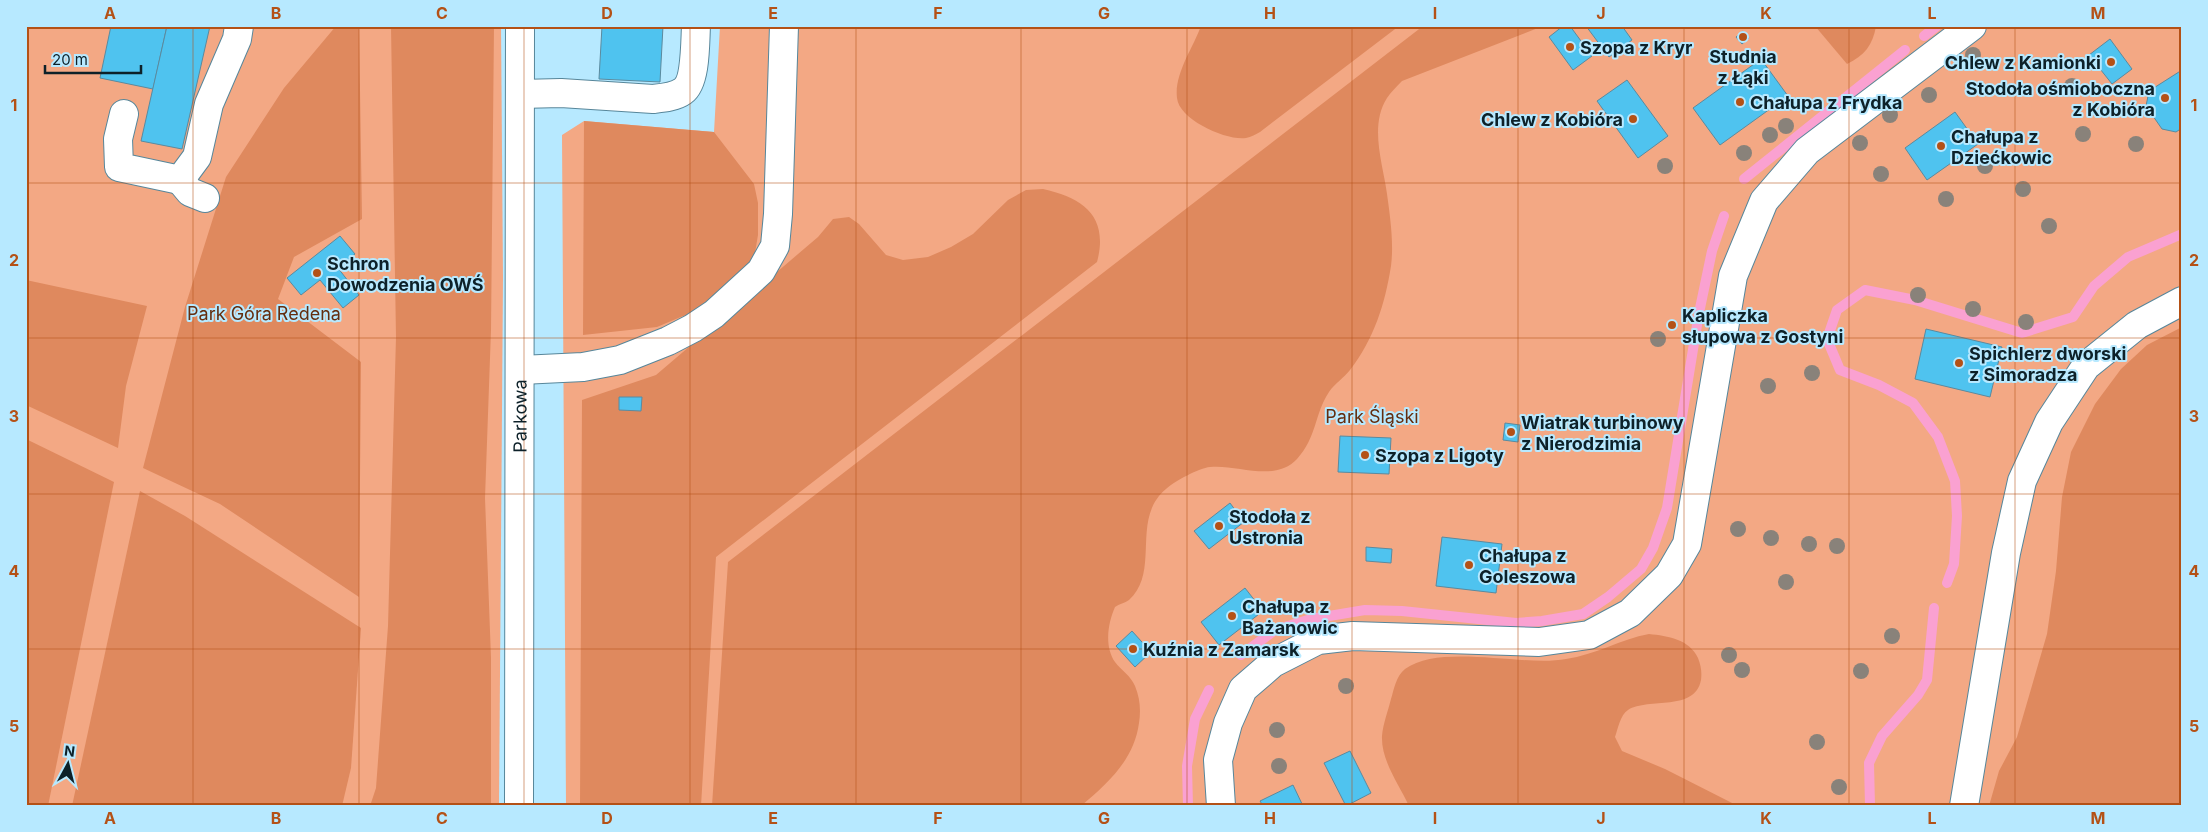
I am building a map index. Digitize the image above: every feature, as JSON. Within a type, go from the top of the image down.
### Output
[{"type":"street","points":[[180,180],[197,157],[209,104],[237,38],[239,26]]},
{"type":"street","name":"Parkowa","points":[[519,806],[520,26]]},
{"type":"street","points":[[520,94],[561,93],[653,99],[667,98],[683,92],[690,83],[696,26]]},
{"type":"street","points":[[521,370],[583,367],[620,360],[668,341],[714,314],[761,271],[775,246],[778,214],[784,26]]},
{"type":"street","points":[[1221,806],[1218,760],[1228,723],[1243,689],[1273,663],[1318,640],[1353,636],[1539,642],[1589,635],[1630,613],[1669,575],[1687,544],[1733,276],[1764,201],[1807,151],[1972,26]]},
{"type":"street","points":[[124,114],[118,139],[119,167],[180,180],[190,192],[205,198]]},
{"type":"street","points":[[1964,806],[2006,553],[2022,480],[2049,422],[2086,366],[2137,325],[2182,301]]},
{"type":"green space","name":"Park Góra Redena","points":[[26,26],[501,26],[503,277],[499,806],[26,806]]},
{"type":"green space","points":[[336,26],[359,26],[362,219],[294,257],[278,299],[361,362],[359,597],[220,504],[143,468],[185,307],[226,177],[284,88]]},
{"type":"green space","points":[[391,26],[494,26],[491,330],[485,498],[491,658],[491,806],[370,806],[376,788],[388,626],[396,337]]},
{"type":"green space","name":"Park Śląski","points":[[720,26],[2182,26],[2182,806],[566,806],[562,135],[584,121],[714,132]]},
{"type":"green space","points":[[1201,26],[1399,26],[1260,132],[1248,138],[1238,138],[1216,132],[1195,121],[1186,114],[1177,98],[1178,80],[1181,70]]},
{"type":"green space","points":[[1423,26],[1543,26],[1402,81],[1387,98],[1382,109],[1378,133],[1390,220],[1392,257],[1382,307],[1377,321],[1366,346],[1348,373],[1329,392],[1320,409],[1304,451],[1297,459],[1288,466],[1278,470],[1255,471],[1221,467],[1205,468],[1175,482],[1155,501],[1147,530],[1143,575],[1138,588],[1129,600],[1115,607],[1110,620],[1108,634],[1109,649],[1115,662],[1135,686],[1140,709],[1139,723],[1132,748],[1126,759],[1101,789],[1081,806],[712,806],[728,562]]},
{"type":"green space","points":[[1815,26],[1876,26],[1873,39],[1867,49],[1847,64]]},
{"type":"green space","points":[[584,121],[714,132],[754,184],[758,203],[758,235],[755,253],[749,267],[698,314],[683,316],[657,327],[583,335]]},
{"type":"green space","points":[[1043,189],[1070,198],[1090,212],[1096,222],[1099,233],[1100,246],[1097,262],[716,557],[701,806],[580,806],[582,400],[656,375],[818,237],[833,219],[849,217],[859,224],[886,255],[903,260],[928,257],[951,247],[973,234],[1008,200],[1026,190]]},
{"type":"green space","points":[[26,280],[147,306],[126,386],[118,448],[26,405]]},
{"type":"green space","points":[[2182,327],[2182,806],[1989,806],[1999,771],[2017,737],[2047,634],[2056,571],[2062,497],[2071,452],[2095,404],[2121,369],[2147,345]]},
{"type":"green space","points":[[26,439],[114,482],[48,806],[26,806]]},
{"type":"green space","points":[[140,491],[185,516],[361,628],[351,768],[342,806],[72,806]]},
{"type":"green space","points":[[1649,634],[1670,637],[1689,647],[1698,658],[1701,680],[1697,690],[1681,700],[1637,706],[1625,712],[1615,737],[1622,751],[1665,769],[1738,806],[1409,806],[1387,763],[1382,745],[1384,722],[1399,675],[1405,669],[1420,661],[1439,658],[1483,657],[1548,661],[1566,659]]},
{"type":"building","points":[[111,26],[167,26],[153,89],[100,78]]},
{"type":"building","points":[[167,26],[210,26],[182,149],[141,141]]},
{"type":"building","points":[[602,26],[663,26],[660,82],[599,79]]},
{"type":"building","name":"Szopa z Kryr","points":[[1563,26],[1570,26],[1592,56],[1573,70],[1549,37]]},
{"type":"building","name":"Szopa z Kryr","points":[[1586,26],[1622,26],[1632,40],[1609,57]]},
{"type":"building","name":"Studnia z Łąki","points":[[1743,31],[1749,38],[1742,44],[1736,37]]},
{"type":"building","name":"Chlew z Kamionki","points":[[2110,39],[2132,69],[2112,84],[2089,55]]},
{"type":"building","name":"Chałupa z Frydka","points":[[1761,59],[1788,96],[1720,145],[1693,108]]},
{"type":"building","name":"Stodoła ośmioboczna z Kobióra","points":[[2182,70],[2182,128],[2176,132],[2162,129],[2146,106],[2149,91]]},
{"type":"building","name":"Chlew z Kobióra","points":[[1627,80],[1668,136],[1638,158],[1597,101]]},
{"type":"building","name":"Chałupa z Dziećkowic","points":[[1955,112],[1978,144],[1927,180],[1905,148]]},
{"type":"building","name":"Schron Dowodzenia OWŚ","points":[[340,236],[355,254],[338,268],[359,295],[343,308],[320,280],[301,295],[287,278]]},
{"type":"building","name":"Spichlerz dworski z Simoradza","points":[[1926,329],[2002,347],[1990,397],[1915,379]]},
{"type":"building","points":[[619,397],[642,397],[641,411],[619,410]]},
{"type":"building","name":"Wiatrak turbinowy z Nierodzimia","points":[[1505,423],[1520,425],[1518,442],[1503,440]]},
{"type":"building","name":"Szopa z Ligoty","points":[[1340,436],[1391,438],[1389,474],[1338,472]]},
{"type":"building","name":"Stodoła z Ustronia","points":[[1230,503],[1244,522],[1209,549],[1194,531]]},
{"type":"building","name":"Chałupa z Goleszowa","points":[[1442,537],[1502,544],[1496,593],[1436,586]]},
{"type":"building","points":[[1366,547],[1392,549],[1391,563],[1366,561]]},
{"type":"building","name":"Chałupa z Bażanowic","points":[[1245,588],[1263,611],[1219,645],[1201,622]]},
{"type":"building","name":"Kuźnia z Zamarsk","points":[[1132,631],[1151,652],[1135,667],[1116,646]]},
{"type":"building","points":[[1350,751],[1371,793],[1346,806],[1324,763]]},
{"type":"building","points":[[1293,785],[1303,806],[1263,806],[1260,801]]},
{"type":"waterway","points":[[1924,36],[1937,26]]},
{"type":"waterway","points":[[1744,179],[1905,50]]},
{"type":"waterway","points":[[1241,655],[1275,630],[1311,619],[1365,610],[1402,611],[1516,623],[1583,614],[1608,597],[1641,569],[1653,548],[1667,508],[1699,313],[1712,251],[1724,216]]},
{"type":"waterway","points":[[1947,583],[1954,564],[1957,516],[1955,481],[1938,437],[1913,403],[1879,385],[1840,370],[1827,339],[1837,310],[1865,290],[1915,300],[2022,333],[2073,317],[2094,286],[2128,257],[2182,234]]},
{"type":"waterway","points":[[1870,806],[1869,763],[1882,736],[1918,695],[1927,680],[1934,608]]},
{"type":"waterway","points":[[1188,806],[1187,766],[1195,719],[1209,690]]},
{"type":"place","name":"Studnia z Łąki","points":[[1743,37]]},
{"type":"place","name":"Szopa z Kryr","points":[[1570,47]]},
{"type":"place","name":"Chlew z Kamionki","points":[[2111,62]]},
{"type":"place","name":"Stodoła ośmioboczna z Kobióra","points":[[2165,98]]},
{"type":"place","name":"Chałupa z Frydka","points":[[1740,102]]},
{"type":"place","name":"Chlew z Kobióra","points":[[1633,119]]},
{"type":"place","name":"Chałupa z Dziećkowic","points":[[1941,146]]},
{"type":"place","name":"Schron Dowodzenia OWŚ","points":[[317,273]]},
{"type":"place","name":"Kapliczka słupowa z Gostyni","points":[[1672,325]]},
{"type":"place","name":"Spichlerz dworski z Simoradza","points":[[1959,363]]},
{"type":"place","name":"Wiatrak turbinowy z Nierodzimia","points":[[1511,432]]},
{"type":"place","name":"Szopa z Ligoty","points":[[1365,455]]},
{"type":"place","name":"Stodoła z Ustronia","points":[[1219,526]]},
{"type":"place","name":"Chałupa z Goleszowa","points":[[1469,565]]},
{"type":"place","name":"Chałupa z Bażanowic","points":[[1232,616]]},
{"type":"place","name":"Kuźnia z Zamarsk","points":[[1133,649]]}]
